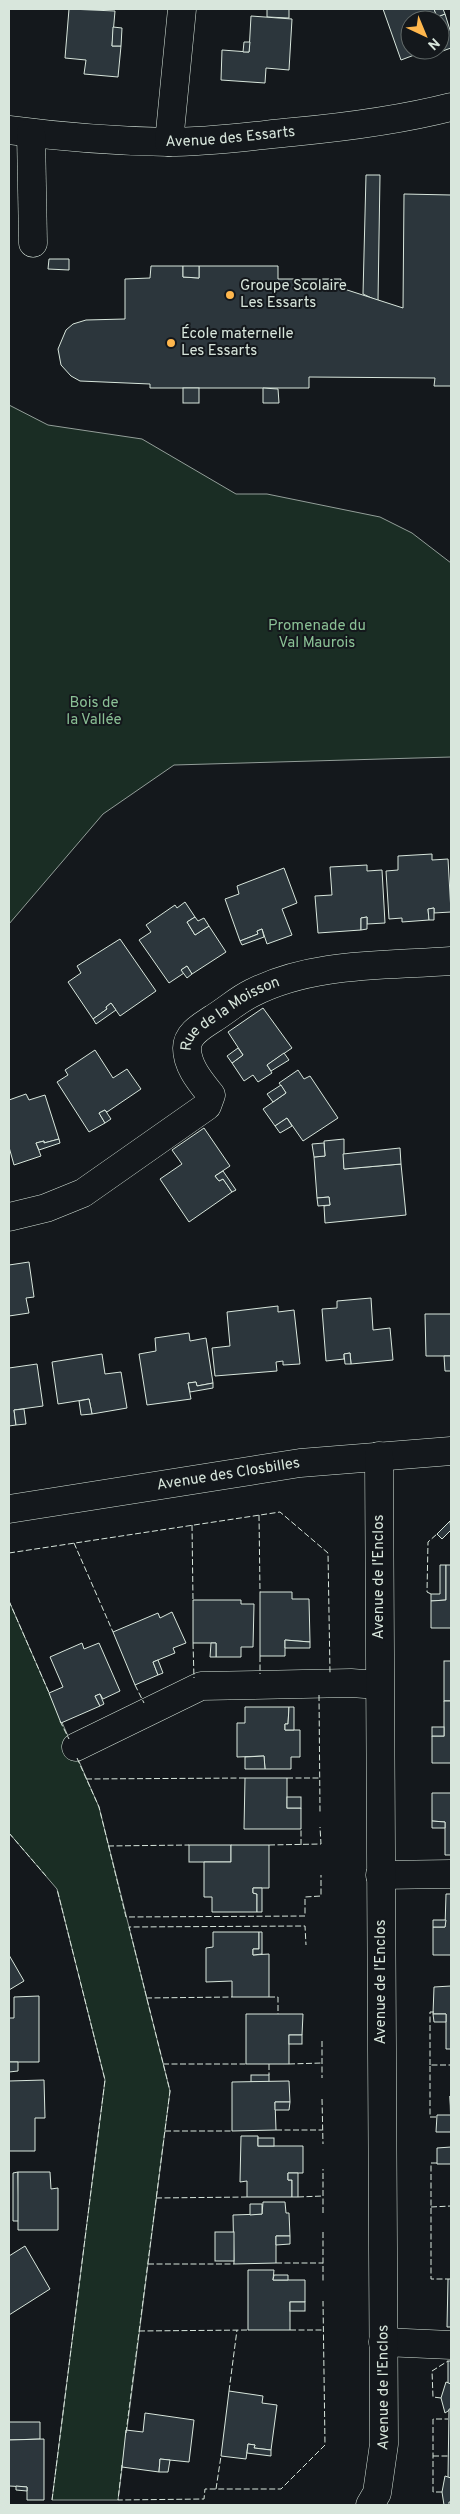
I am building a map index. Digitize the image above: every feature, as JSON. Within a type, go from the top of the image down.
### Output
[{"type":"street","points":[[169,142],[182,9]]},
{"type":"street","name":"Avenue des Essarts","points":[[20,132],[58,137],[169,142],[328,128],[420,115],[451,107]]},
{"type":"street","points":[[20,132],[34,243]]},
{"type":"street","name":"Rue de la Moisson","points":[[9,1217],[46,1208],[83,1193],[207,1106],[211,1095],[191,1068],[187,1048],[189,1038],[198,1029],[251,993],[309,972],[451,961]]},
{"type":"street","name":"Avenue des Closbilles","points":[[9,1509],[300,1463],[451,1451]]},
{"type":"street","name":"Avenue de l'Enclos","points":[[370,2505],[377,2493],[384,2444],[379,1456]]},
{"type":"street","points":[[76,1747],[201,1686],[379,1685]]},
{"type":"street","points":[[380,1875],[451,1874]]},
{"type":"street","points":[[383,2342],[451,2344]]},
{"type":"green space","name":"Promenade du Val Maurois","points":[[9,405],[48,425],[142,439],[236,494],[267,494],[380,517],[412,533],[451,563],[451,757],[174,765],[103,814],[9,924]]},
{"type":"green space","points":[[9,1601],[99,1807],[170,2091],[118,2500],[52,2500],[105,2080],[57,1889],[9,1833]]},
{"type":"building","points":[[69,9],[115,11],[112,46],[121,46],[118,77],[84,74],[86,60],[65,58]]},
{"type":"building","points":[[267,9],[289,9],[289,18],[267,17]]},
{"type":"building","points":[[383,9],[434,9],[400,10],[400,57]]},
{"type":"building","points":[[251,16],[292,19],[289,70],[266,68],[265,83],[221,80],[222,50],[249,52]]},
{"type":"building","points":[[113,27],[122,28],[121,46],[112,46]]},
{"type":"building","points":[[450,30],[451,33],[450,48]]},
{"type":"building","points":[[244,42],[250,42],[249,52],[243,52]]},
{"type":"building","points":[[366,175],[380,175],[378,301],[363,294]]},
{"type":"building","points":[[404,194],[451,195],[451,386],[434,386],[435,378],[309,377],[309,388],[150,388],[150,384],[80,381],[71,376],[61,365],[58,349],[66,330],[73,324],[86,320],[125,319],[125,279],[150,278],[151,266],[183,266],[183,277],[199,278],[199,266],[278,266],[278,279],[341,279],[341,288],[403,308]]},
{"type":"building","points":[[49,259],[69,259],[69,270],[48,269]]},
{"type":"building","points":[[183,266],[199,266],[199,278],[183,277]]},
{"type":"building","points":[[183,388],[199,388],[199,403],[183,403]]},
{"type":"building","points":[[263,388],[278,389],[279,403],[263,403]]},
{"type":"building","points":[[432,854],[432,860],[448,859],[451,912],[434,913],[434,908],[428,909],[429,920],[402,922],[402,918],[389,919],[386,871],[398,870],[398,856]]},
{"type":"building","points":[[367,865],[367,871],[382,870],[385,923],[367,924],[367,917],[361,918],[361,930],[318,933],[315,896],[332,895],[330,867]]},
{"type":"building","points":[[284,868],[297,903],[282,909],[292,935],[267,944],[262,929],[257,931],[258,934],[240,941],[225,899],[239,894],[237,886]]},
{"type":"building","points":[[185,902],[195,917],[187,922],[195,935],[209,926],[226,952],[192,974],[187,966],[181,970],[184,973],[169,983],[139,940],[151,932],[146,925],[175,905],[177,908]]},
{"type":"building","points":[[434,908],[434,920],[429,920],[428,909]]},
{"type":"building","points":[[195,917],[198,921],[204,918],[209,926],[195,935],[187,922]]},
{"type":"building","points":[[367,917],[367,929],[361,930],[361,918]]},
{"type":"building","points":[[262,929],[264,937],[242,945],[240,941],[258,934],[257,931]]},
{"type":"building","points":[[120,939],[156,991],[120,1016],[111,1003],[106,1007],[107,1009],[93,1019],[68,982],[81,973],[77,966]]},
{"type":"building","points":[[187,966],[192,974],[187,978],[181,970]]},
{"type":"building","points":[[111,1003],[116,1010],[96,1024],[93,1019],[107,1009],[106,1007]]},
{"type":"building","points":[[263,1008],[292,1048],[267,1065],[272,1073],[258,1082],[253,1075],[244,1081],[232,1063],[243,1055],[228,1032]]},
{"type":"building","points":[[238,1048],[243,1055],[232,1063],[227,1056]]},
{"type":"building","points":[[95,1050],[113,1078],[127,1069],[141,1089],[107,1112],[105,1110],[99,1113],[105,1123],[89,1132],[57,1082],[68,1075],[65,1070]]},
{"type":"building","points":[[284,1053],[289,1060],[271,1071],[267,1065]]},
{"type":"building","points":[[298,1070],[304,1079],[310,1076],[338,1118],[303,1141],[287,1118],[275,1126],[263,1109],[286,1093],[279,1083]]},
{"type":"building","points":[[281,1085],[286,1093],[273,1102],[267,1094]]},
{"type":"building","points":[[26,1094],[29,1100],[45,1095],[59,1139],[36,1143],[41,1156],[14,1165],[9,1147],[9,1100]]},
{"type":"building","points":[[105,1110],[111,1119],[105,1123],[99,1113]]},
{"type":"building","points":[[287,1118],[292,1126],[280,1133],[275,1126]]},
{"type":"building","points":[[204,1128],[230,1166],[215,1176],[219,1181],[223,1179],[232,1192],[189,1222],[160,1179],[182,1164],[172,1150]]},
{"type":"building","points":[[59,1139],[60,1143],[39,1150],[36,1143],[44,1141],[44,1143]]},
{"type":"building","points":[[344,1139],[344,1169],[401,1164],[406,1215],[325,1223],[324,1206],[330,1205],[329,1197],[317,1198],[314,1157],[325,1156],[324,1141]]},
{"type":"building","points":[[324,1143],[325,1156],[314,1157],[312,1144]]},
{"type":"building","points":[[400,1148],[401,1164],[344,1169],[343,1154]]},
{"type":"building","points":[[223,1171],[236,1190],[232,1192],[223,1179],[219,1181],[215,1176]]},
{"type":"building","points":[[329,1197],[330,1205],[318,1206],[317,1198]]},
{"type":"building","points":[[29,1262],[34,1297],[26,1298],[29,1313],[9,1316],[9,1265]]},
{"type":"building","points":[[371,1298],[373,1330],[390,1328],[393,1360],[351,1364],[350,1353],[344,1354],[344,1359],[326,1361],[322,1309],[337,1308],[337,1301]]},
{"type":"building","points":[[278,1306],[278,1312],[294,1310],[300,1364],[283,1365],[283,1361],[276,1362],[277,1371],[215,1376],[212,1348],[230,1346],[227,1312]]},
{"type":"building","points":[[425,1314],[451,1314],[451,1356],[426,1356]]},
{"type":"building","points":[[189,1333],[190,1341],[206,1338],[213,1383],[197,1386],[196,1382],[188,1383],[191,1399],[147,1405],[139,1354],[156,1351],[155,1338]]},
{"type":"building","points":[[350,1353],[351,1364],[345,1364],[344,1354]]},
{"type":"building","points":[[102,1354],[105,1374],[121,1372],[127,1408],[92,1414],[89,1399],[58,1404],[52,1362]]},
{"type":"building","points":[[444,1356],[451,1356],[451,1371],[445,1371]]},
{"type":"building","points":[[37,1364],[43,1406],[14,1410],[16,1425],[9,1426],[9,1368]]},
{"type":"building","points":[[196,1382],[197,1386],[213,1383],[213,1388],[190,1392],[188,1383]]},
{"type":"building","points":[[89,1399],[92,1414],[81,1415],[79,1401]]},
{"type":"building","points":[[24,1409],[26,1424],[16,1425],[14,1410]]},
{"type":"building","points":[[450,1521],[451,1530],[442,1539],[437,1534]]},
{"type":"building","points":[[440,1565],[446,1565],[446,1600],[431,1601],[431,1594],[440,1594]]},
{"type":"building","points":[[446,1565],[451,1565],[451,1628],[431,1628],[431,1601],[446,1600]]},
{"type":"building","points":[[260,1592],[292,1592],[292,1599],[309,1599],[310,1642],[285,1640],[285,1656],[260,1656]]},
{"type":"building","points":[[193,1600],[241,1600],[241,1604],[254,1604],[253,1647],[241,1647],[241,1657],[216,1657],[216,1643],[193,1643]]},
{"type":"building","points":[[172,1612],[186,1643],[173,1648],[175,1653],[153,1662],[158,1675],[135,1685],[113,1632],[158,1613],[160,1618]]},
{"type":"building","points":[[285,1640],[310,1642],[310,1648],[285,1648]]},
{"type":"building","points":[[82,1643],[84,1649],[99,1643],[120,1691],[103,1699],[100,1694],[95,1696],[100,1706],[61,1723],[49,1693],[63,1687],[50,1657]]},
{"type":"building","points":[[211,1643],[216,1643],[216,1657],[210,1657]]},
{"type":"building","points":[[158,1660],[163,1673],[158,1675],[153,1662]]},
{"type":"building","points":[[444,1661],[451,1661],[451,1701],[444,1701]]},
{"type":"building","points":[[100,1694],[104,1704],[100,1706],[95,1696]]},
{"type":"building","points":[[444,1701],[451,1701],[451,1763],[432,1763],[432,1736],[444,1736]]},
{"type":"building","points":[[245,1707],[289,1707],[288,1724],[285,1724],[285,1730],[300,1730],[300,1757],[291,1757],[291,1769],[265,1769],[264,1756],[237,1757],[237,1723],[245,1723]]},
{"type":"building","points":[[289,1707],[294,1707],[294,1730],[285,1730],[285,1724],[288,1724]]},
{"type":"building","points":[[432,1727],[444,1727],[444,1736],[432,1736]]},
{"type":"building","points":[[264,1756],[265,1769],[245,1769],[245,1757]]},
{"type":"building","points":[[245,1778],[287,1778],[287,1808],[301,1808],[301,1829],[244,1829]]},
{"type":"building","points":[[432,1793],[451,1793],[451,1855],[445,1855],[445,1822],[432,1821]]},
{"type":"building","points":[[287,1797],[301,1797],[301,1808],[287,1808]]},
{"type":"building","points":[[432,1821],[445,1822],[445,1828],[432,1828]]},
{"type":"building","points":[[189,1845],[231,1845],[231,1862],[189,1862]]},
{"type":"building","points":[[231,1845],[269,1845],[269,1888],[253,1888],[253,1893],[257,1894],[257,1912],[212,1912],[212,1897],[204,1897],[204,1862],[231,1862]]},
{"type":"building","points":[[253,1888],[262,1888],[262,1912],[257,1912],[257,1894],[253,1893]]},
{"type":"building","points":[[446,1894],[451,1894],[451,1955],[433,1955],[433,1927],[445,1927]]},
{"type":"building","points":[[433,1920],[446,1920],[445,1927],[433,1927]]},
{"type":"building","points":[[213,1932],[259,1932],[259,1949],[253,1949],[253,1955],[269,1954],[269,1997],[232,1997],[232,1981],[206,1982],[206,1948],[213,1947]]},
{"type":"building","points":[[259,1932],[262,1932],[262,1954],[253,1955],[253,1949],[259,1949]]},
{"type":"building","points":[[9,1955],[24,1981],[9,1990]]},
{"type":"building","points":[[451,1986],[451,2049],[446,2049],[446,2014],[433,2014],[434,1987]]},
{"type":"building","points":[[39,1996],[39,2062],[9,2062],[9,2018],[14,2018],[14,1997]]},
{"type":"building","points":[[246,2014],[303,2014],[302,2035],[289,2035],[289,2064],[246,2064]]},
{"type":"building","points":[[433,2014],[446,2014],[446,2022],[434,2022]]},
{"type":"building","points":[[289,2035],[302,2035],[302,2044],[289,2044]]},
{"type":"building","points":[[9,2062],[18,2062],[18,2071],[9,2072]]},
{"type":"building","points":[[251,2075],[269,2075],[269,2082],[251,2082]]},
{"type":"building","points":[[44,2080],[45,2118],[35,2118],[35,2151],[9,2151],[9,2081]]},
{"type":"building","points":[[289,2081],[290,2102],[275,2102],[276,2130],[232,2131],[232,2082]]},
{"type":"building","points":[[275,2102],[290,2102],[289,2110],[275,2110]]},
{"type":"building","points":[[437,2115],[451,2115],[451,2132],[436,2132]]},
{"type":"building","points":[[241,2136],[258,2136],[258,2146],[303,2146],[303,2173],[288,2173],[288,2180],[292,2180],[292,2197],[247,2197],[247,2181],[240,2182]]},
{"type":"building","points":[[258,2138],[274,2138],[274,2146],[258,2146]]},
{"type":"building","points":[[451,2147],[451,2164],[437,2164],[437,2148]]},
{"type":"building","points":[[18,2172],[19,2221],[13,2221],[13,2173]]},
{"type":"building","points":[[18,2172],[50,2172],[51,2189],[58,2188],[58,2230],[18,2230]]},
{"type":"building","points":[[288,2173],[298,2173],[298,2197],[292,2197],[292,2180],[288,2180]]},
{"type":"building","points":[[263,2202],[285,2202],[286,2213],[289,2213],[290,2236],[276,2236],[276,2263],[234,2264],[233,2215],[262,2214]]},
{"type":"building","points":[[250,2204],[262,2204],[262,2214],[250,2215]]},
{"type":"building","points":[[215,2232],[234,2232],[234,2261],[215,2261]]},
{"type":"building","points":[[276,2236],[290,2236],[290,2244],[276,2245]]},
{"type":"building","points":[[25,2246],[50,2289],[9,2315],[9,2256]]},
{"type":"building","points":[[248,2270],[274,2270],[273,2280],[305,2280],[305,2302],[290,2302],[290,2330],[248,2330]]},
{"type":"building","points":[[274,2275],[288,2275],[288,2280],[273,2280]]},
{"type":"building","points":[[448,2279],[451,2279],[451,2327],[447,2327]]},
{"type":"building","points":[[290,2302],[305,2302],[305,2311],[290,2311]]},
{"type":"building","points":[[448,2361],[451,2361],[451,2384],[448,2384]]},
{"type":"building","points":[[446,2382],[451,2384],[451,2409],[445,2413],[441,2398]]},
{"type":"building","points":[[229,2391],[263,2396],[262,2403],[277,2405],[271,2450],[254,2448],[255,2445],[248,2444],[246,2459],[221,2456]]},
{"type":"building","points":[[449,2409],[451,2409],[451,2478],[448,2478]]},
{"type":"building","points":[[145,2413],[194,2420],[189,2462],[160,2459],[159,2472],[122,2467],[126,2430],[143,2432]]},
{"type":"building","points":[[9,2422],[40,2422],[40,2439],[9,2440]]},
{"type":"building","points":[[44,2439],[44,2500],[27,2500],[27,2487],[9,2486],[9,2440]]},
{"type":"building","points":[[248,2444],[255,2445],[254,2448],[271,2450],[271,2456],[247,2453]]},
{"type":"building","points":[[160,2459],[170,2460],[168,2472],[159,2472]]},
{"type":"building","points":[[445,2476],[451,2478],[451,2502],[449,2502],[449,2505],[444,2505],[442,2492]]},
{"type":"building","points":[[16,2486],[27,2487],[27,2491],[16,2490]]},
{"type":"fence","points":[[9,1553],[280,1512],[328,1553],[330,1673]]},
{"type":"fence","points":[[259,1515],[260,1592]]},
{"type":"fence","points":[[192,1525],[193,1600]]},
{"type":"fence","points":[[431,1594],[427,1592],[428,1542],[437,1534]]},
{"type":"fence","points":[[74,1543],[113,1632]]},
{"type":"fence","points":[[9,1601],[50,1695]]},
{"type":"fence","points":[[193,1643],[194,1678]]},
{"type":"fence","points":[[260,1656],[260,1674]]},
{"type":"fence","points":[[135,1685],[144,1703]]},
{"type":"fence","points":[[319,1695],[320,1812]]},
{"type":"fence","points":[[60,1721],[69,1739]]},
{"type":"fence","points":[[77,1758],[99,1807],[126,1917],[305,1916],[305,1897],[321,1896],[321,1875]]},
{"type":"fence","points":[[86,1779],[245,1778]]},
{"type":"fence","points":[[287,1778],[320,1778]]},
{"type":"fence","points":[[269,1845],[321,1844],[320,1827]]},
{"type":"fence","points":[[301,1829],[301,1845]]},
{"type":"fence","points":[[9,1833],[46,1876]]},
{"type":"fence","points":[[108,1846],[189,1845]]},
{"type":"fence","points":[[52,2500],[105,2080],[57,1889]]},
{"type":"fence","points":[[126,2433],[170,2091],[129,1927],[305,1926],[306,1945]]},
{"type":"fence","points":[[146,1998],[232,1997]]},
{"type":"fence","points":[[269,1997],[278,1997],[278,2014]]},
{"type":"fence","points":[[430,2065],[430,2012],[434,2012]]},
{"type":"fence","points":[[322,2041],[322,2078]]},
{"type":"fence","points":[[289,2064],[322,2063]]},
{"type":"fence","points":[[163,2064],[246,2064]]},
{"type":"fence","points":[[269,2064],[269,2075]]},
{"type":"fence","points":[[436,2117],[430,2117],[430,2065],[451,2065]]},
{"type":"fence","points":[[322,2099],[323,2144]]},
{"type":"fence","points":[[276,2130],[322,2130]]},
{"type":"fence","points":[[165,2131],[232,2131]]},
{"type":"fence","points":[[437,2163],[431,2163],[431,2279],[448,2279]]},
{"type":"fence","points":[[323,2169],[323,2213]]},
{"type":"fence","points":[[298,2197],[323,2196]]},
{"type":"fence","points":[[156,2198],[247,2197]]},
{"type":"fence","points":[[431,2207],[451,2206]]},
{"type":"fence","points":[[323,2232],[323,2282]]},
{"type":"fence","points":[[276,2263],[323,2263]]},
{"type":"fence","points":[[148,2264],[234,2264]]},
{"type":"fence","points":[[122,2465],[118,2500],[204,2499],[205,2489],[281,2489],[325,2445],[323,2301]]},
{"type":"fence","points":[[229,2391],[237,2330]]},
{"type":"fence","points":[[139,2331],[248,2330]]},
{"type":"fence","points":[[290,2330],[324,2330]]},
{"type":"fence","points":[[441,2398],[433,2397],[432,2371],[448,2361]]},
{"type":"fence","points":[[442,2492],[433,2492],[433,2419],[448,2419]]},
{"type":"fence","points":[[216,2489],[221,2456]]},
{"type":"fence","points":[[433,2456],[448,2456]]},
{"type":"place","name":"Groupe Scolaire Les Essarts","points":[[230,295]]},
{"type":"place","name":"École maternelle Les Essarts","points":[[171,343]]},
{"type":"park label","name":"Bois de la Vallée","points":[[94,712]]}]
